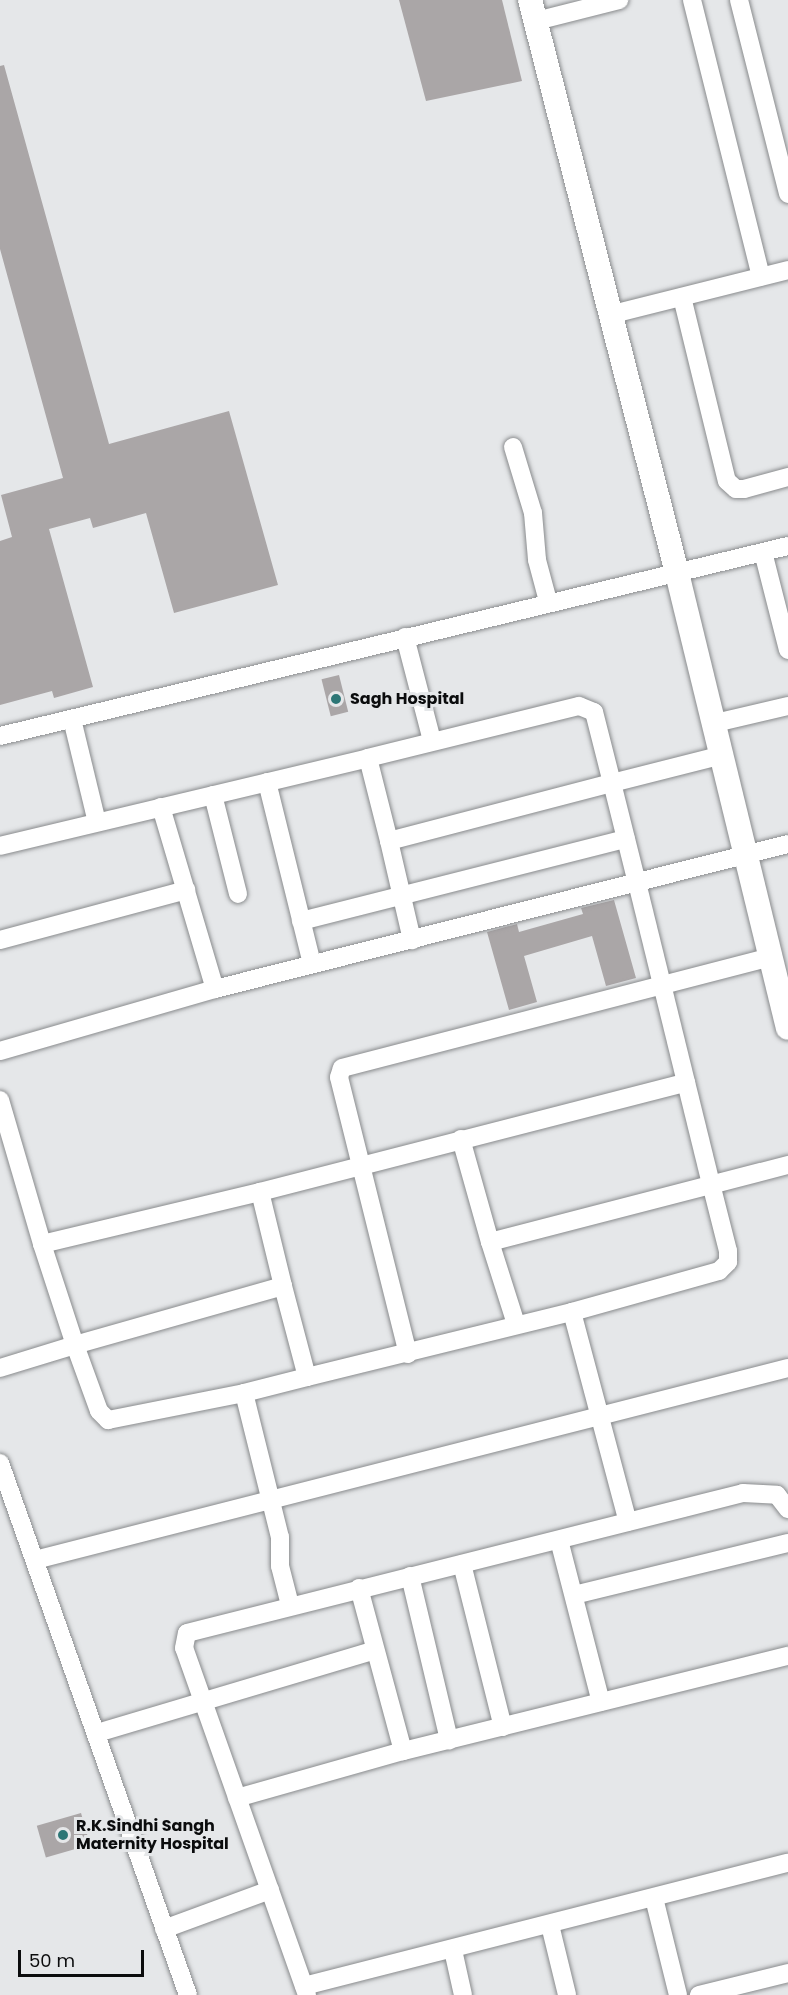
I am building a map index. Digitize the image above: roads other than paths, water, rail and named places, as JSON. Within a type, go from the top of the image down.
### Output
[{"type":"street","points":[[692,0],[761,277]]},
{"type":"street","points":[[739,0],[788,194]]},
{"type":"street","points":[[614,1],[533,10],[609,315],[677,573],[711,724],[788,1028]]},
{"type":"street","points":[[609,315],[788,270]]},
{"type":"street","points":[[682,297],[727,481],[736,489],[744,489],[788,477]]},
{"type":"street","points":[[513,447],[532,513],[537,560],[548,601]]},
{"type":"street","points":[[0,736],[548,601],[788,546]]},
{"type":"street","points":[[763,552],[787,639]]},
{"type":"street","points":[[405,637],[432,741]]},
{"type":"street","points":[[711,724],[788,706]]},
{"type":"street","points":[[0,846],[432,741],[588,707],[594,712],[612,783],[728,1251],[728,1262],[719,1271],[408,1354],[244,1393],[108,1420],[99,1411],[7,1149],[0,1100]]},
{"type":"street","points":[[72,719],[97,822]]},
{"type":"street","points":[[389,841],[719,756]]},
{"type":"street","points":[[368,758],[412,939]]},
{"type":"street","points":[[267,782],[312,964]]},
{"type":"street","points":[[213,795],[238,894]]},
{"type":"street","points":[[161,807],[215,989]]},
{"type":"street","points":[[302,921],[626,839]]},
{"type":"street","points":[[0,1051],[215,989],[788,844]]},
{"type":"street","points":[[0,940],[186,890]]},
{"type":"street","points":[[408,1354],[339,1077],[342,1068],[351,1063],[770,957]]},
{"type":"street","points":[[42,1244],[260,1192],[686,1083]]},
{"type":"street","points":[[461,1139],[516,1324]]},
{"type":"street","points":[[490,1242],[788,1165]]},
{"type":"street","points":[[260,1192],[307,1377]]},
{"type":"street","points":[[0,1368],[283,1286]]},
{"type":"street","points":[[572,1312],[628,1522]]},
{"type":"street","points":[[35,1560],[271,1497],[788,1368]]},
{"type":"street","points":[[244,1393],[271,1497],[290,1605]]},
{"type":"street","points":[[0,1463],[188,1995]]},
{"type":"street","points":[[788,1509],[777,1495],[760,1491],[290,1605],[187,1633],[184,1648],[305,1990],[788,1863]]},
{"type":"street","points":[[559,1540],[601,1702]]},
{"type":"street","points":[[574,1595],[788,1542]]},
{"type":"street","points":[[462,1564],[503,1727]]},
{"type":"street","points":[[410,1576],[449,1740]]},
{"type":"street","points":[[359,1588],[403,1751]]},
{"type":"street","points":[[97,1733],[201,1699],[375,1650]]},
{"type":"street","points":[[237,1798],[403,1751],[788,1656]]},
{"type":"street","points":[[164,1929],[270,1890]]},
{"type":"street","points":[[654,1898],[678,1995]]},
{"type":"street","points":[[550,1925],[567,1995]]},
{"type":"street","points":[[453,1950],[462,1995]]},
{"type":"street","points":[[699,1995],[788,1972]]},
{"type":"place","name":"Sagh Hospital","points":[[336,699]]},
{"type":"place","name":"R.K.Sindhi Sangh Maternity Hospital","points":[[63,1835]]}]
